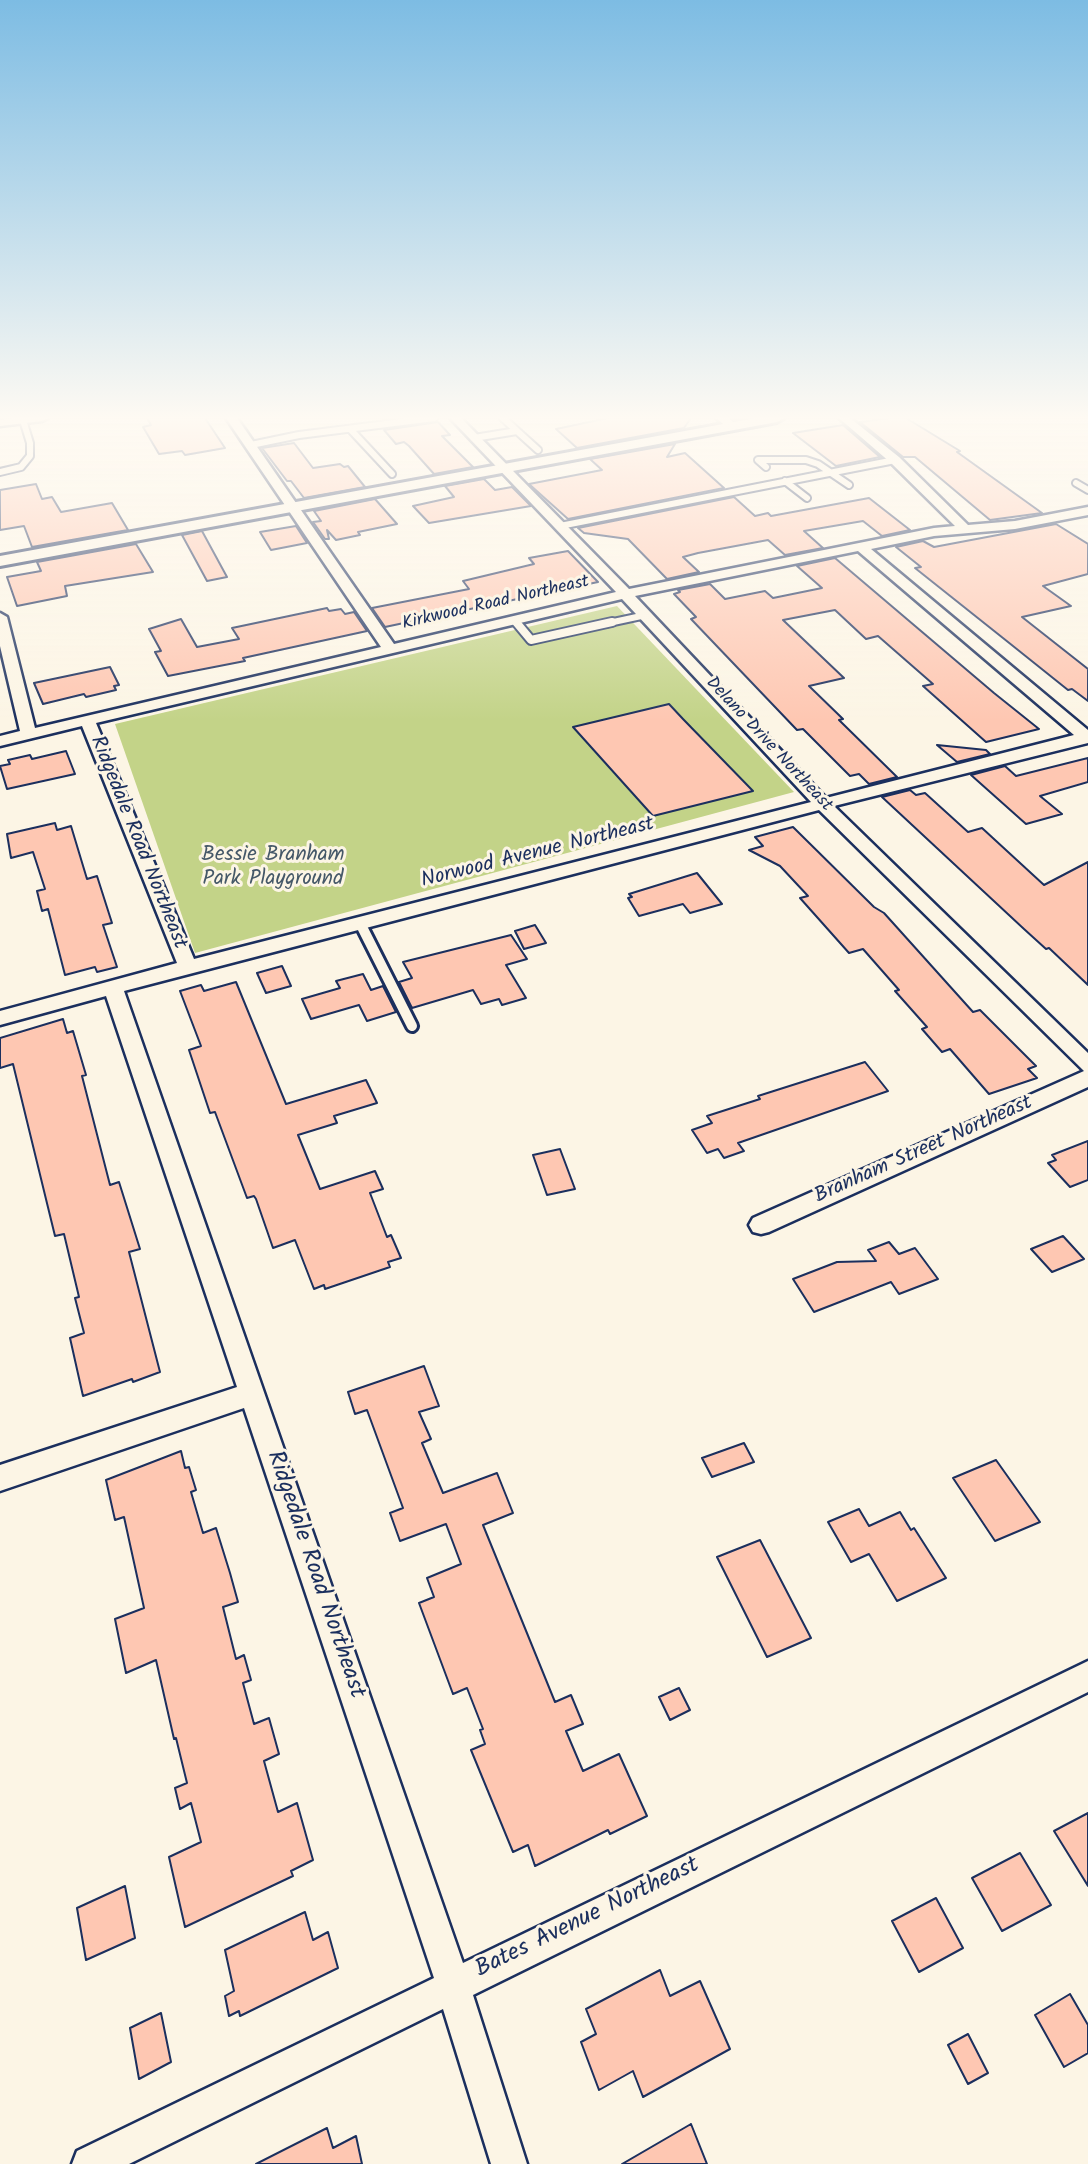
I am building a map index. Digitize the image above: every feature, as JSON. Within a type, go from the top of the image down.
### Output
[{"type":"street","points":[[0,561],[226,519]]},
{"type":"street","points":[[299,519],[390,649]]},
{"type":"street","name":"Delano Drive Northeast","points":[[553,519],[823,805],[1088,1065]]},
{"type":"street","points":[[955,519],[966,530]]},
{"type":"street","name":"Kirkwood Road Northeast","points":[[0,740],[625,594],[934,532],[1051,519]]},
{"type":"street","points":[[862,548],[1088,737]]},
{"type":"street","points":[[0,617],[29,734]]},
{"type":"street","name":"Ridgedale Road Northeast","points":[[87,720],[188,967]]},
{"type":"street","name":"Norwood Avenue Northeast","points":[[0,1018],[188,967],[1088,737]]},
{"type":"street","name":"Ridgedale Road Northeast","points":[[113,987],[453,1984],[509,2164]]},
{"type":"street","name":"Branham Street Northeast","points":[[761,1225],[1088,1078]]},
{"type":"street","points":[[0,1478],[252,1394]]},
{"type":"street","name":"Bates Avenue Northeast","points":[[90,2164],[453,1984],[1088,1676]]},
{"type":"lane","points":[[560,526],[595,519]]},
{"type":"lane","points":[[514,620],[531,640],[646,615]]},
{"type":"lane","points":[[360,923],[412,1026]]},
{"type":"green space","name":"Bessie Branham Park Playground","points":[[617,606],[794,792],[195,953],[115,724]]},
{"type":"building","points":[[0,519],[121,519],[128,530],[32,547],[24,526],[0,530]]},
{"type":"building","points":[[320,519],[393,519],[397,524],[358,532],[360,535],[336,540],[327,530],[329,539],[325,539],[313,522],[321,521]]},
{"type":"building","points":[[425,519],[453,519],[429,523]]},
{"type":"building","points":[[623,519],[896,519],[910,530],[882,536],[863,521],[804,531],[823,548],[785,555],[768,540],[698,553],[683,557],[699,572],[667,579],[628,539],[584,533],[578,528]]},
{"type":"building","points":[[1056,524],[1088,544],[1088,574],[1043,586],[1071,606],[1022,617],[1088,669],[1088,701],[1072,689],[1068,690],[915,568],[921,567],[896,547],[923,541],[934,547]]},
{"type":"building","points":[[296,526],[307,543],[271,550],[260,532]]},
{"type":"building","points":[[202,531],[227,577],[207,581],[182,535]]},
{"type":"building","points":[[136,544],[153,572],[65,586],[67,596],[17,606],[7,577],[41,571],[37,562]]},
{"type":"building","points":[[568,551],[598,582],[385,627],[372,608],[469,589],[463,581],[534,564],[529,558]]},
{"type":"building","points":[[835,558],[1039,729],[986,742],[923,686],[933,684],[878,636],[866,639],[835,610],[783,620],[844,678],[809,686],[897,777],[869,784],[859,774],[850,776],[803,729],[797,730],[691,619],[696,617],[674,594],[680,592],[678,590],[710,584],[725,599],[765,591],[773,598],[822,588],[797,566]]},
{"type":"building","points":[[327,608],[329,611],[341,609],[345,614],[354,612],[367,631],[243,658],[245,661],[168,676],[155,652],[161,651],[149,629],[181,619],[197,647],[239,639],[232,628]]},
{"type":"building","points":[[110,667],[119,685],[114,686],[116,690],[86,697],[84,694],[43,704],[34,683]]},
{"type":"building","points":[[669,704],[753,791],[653,816],[573,727]]},
{"type":"building","points":[[937,745],[986,750],[990,754],[957,762]]},
{"type":"building","points":[[66,751],[75,774],[7,789],[0,766],[10,764],[8,760],[30,755],[32,759]]},
{"type":"building","points":[[1088,758],[1088,782],[1040,796],[1062,814],[1026,824],[971,775],[1005,766],[1016,776]]},
{"type":"building","points":[[910,790],[916,795],[925,793],[968,832],[982,828],[1044,885],[1088,862],[1088,985],[882,797]]},
{"type":"building","points":[[55,823],[57,830],[71,826],[87,879],[97,876],[112,923],[103,925],[117,967],[97,972],[95,967],[65,975],[48,909],[42,911],[37,891],[45,889],[33,852],[11,858],[7,834]]},
{"type":"building","points":[[793,827],[874,907],[884,913],[973,1012],[980,1010],[1036,1066],[1028,1069],[1037,1078],[989,1094],[950,1049],[942,1052],[922,1029],[927,1027],[895,991],[899,990],[863,949],[849,953],[800,898],[808,896],[780,866],[749,850],[763,846],[755,837]]},
{"type":"building","points":[[697,873],[722,904],[690,913],[683,904],[639,916],[628,898],[632,897],[629,894]]},
{"type":"building","points":[[535,925],[546,943],[524,949],[515,931]]},
{"type":"building","points":[[511,935],[527,959],[506,965],[526,998],[502,1005],[499,999],[481,1004],[473,990],[412,1008],[399,982],[412,978],[403,962]]},
{"type":"building","points":[[282,966],[291,986],[266,993],[257,973]]},
{"type":"building","points":[[363,974],[371,990],[383,986],[396,1012],[367,1021],[359,1005],[311,1019],[302,999],[340,988],[336,981]]},
{"type":"building","points":[[236,982],[286,1104],[366,1080],[377,1103],[334,1116],[337,1123],[298,1135],[320,1189],[375,1171],[383,1189],[370,1193],[387,1237],[391,1235],[401,1258],[388,1262],[390,1267],[325,1289],[324,1285],[314,1289],[295,1240],[273,1248],[256,1199],[254,1196],[247,1198],[215,1112],[210,1113],[189,1050],[201,1046],[180,991],[201,985],[204,991]]},
{"type":"building","points":[[63,1019],[67,1033],[73,1031],[86,1075],[82,1076],[110,1185],[119,1182],[140,1249],[129,1252],[160,1372],[83,1396],[70,1338],[84,1333],[75,1298],[79,1297],[64,1234],[55,1236],[13,1064],[0,1068],[0,1038]]},
{"type":"building","points":[[865,1062],[888,1091],[738,1143],[744,1151],[724,1158],[718,1149],[707,1153],[692,1130],[712,1123],[707,1116],[760,1099],[758,1096]]},
{"type":"building","points":[[1088,1141],[1088,1180],[1070,1187],[1048,1163],[1056,1160],[1052,1155]]},
{"type":"building","points":[[560,1149],[575,1189],[547,1195],[533,1155]]},
{"type":"building","points":[[1063,1236],[1084,1259],[1052,1272],[1031,1249]]},
{"type":"building","points":[[889,1242],[899,1254],[915,1248],[938,1279],[899,1294],[891,1282],[814,1312],[793,1279],[837,1262],[876,1261],[868,1250]]},
{"type":"building","points":[[424,1366],[439,1406],[419,1412],[431,1439],[422,1443],[443,1493],[497,1473],[513,1513],[483,1525],[555,1702],[571,1695],[583,1724],[566,1731],[583,1771],[619,1754],[647,1816],[610,1834],[608,1830],[535,1866],[528,1845],[513,1852],[471,1750],[485,1744],[480,1730],[483,1729],[467,1688],[453,1694],[419,1603],[434,1597],[427,1578],[461,1564],[446,1524],[400,1541],[390,1513],[403,1508],[367,1410],[355,1414],[348,1392]]},
{"type":"building","points":[[744,1443],[754,1462],[712,1477],[702,1458]]},
{"type":"building","points":[[181,1451],[185,1468],[189,1467],[196,1490],[191,1492],[203,1533],[216,1528],[238,1602],[223,1607],[236,1659],[244,1655],[251,1680],[243,1683],[254,1724],[269,1718],[279,1754],[264,1761],[278,1812],[297,1803],[313,1860],[291,1871],[293,1876],[185,1927],[169,1857],[201,1842],[191,1803],[180,1809],[175,1788],[187,1783],[156,1660],[126,1673],[115,1619],[144,1608],[124,1517],[115,1520],[106,1480]]},
{"type":"building","points":[[996,1460],[1040,1522],[995,1541],[953,1478]]},
{"type":"building","points":[[859,1509],[869,1526],[900,1512],[911,1530],[914,1528],[946,1578],[897,1601],[869,1554],[851,1562],[828,1522]]},
{"type":"building","points":[[760,1540],[811,1638],[767,1657],[717,1557]]},
{"type":"building","points":[[679,1688],[690,1710],[670,1720],[659,1697]]},
{"type":"building","points":[[1088,1813],[1088,1886],[1054,1831]]},
{"type":"building","points":[[1020,1853],[1051,1905],[1002,1931],[972,1878]]},
{"type":"building","points":[[125,1886],[135,1938],[86,1960],[77,1908]]},
{"type":"building","points":[[936,1898],[963,1948],[919,1972],[892,1921]]},
{"type":"building","points":[[305,1912],[313,1940],[328,1932],[338,1968],[240,2016],[239,2011],[229,2016],[225,1996],[234,1991],[225,1950]]},
{"type":"building","points":[[660,1970],[670,1996],[700,1981],[730,2049],[643,2097],[633,2071],[599,2090],[581,2042],[596,2034],[586,2009]]},
{"type":"building","points":[[1070,1994],[1088,2025],[1088,2053],[1064,2067],[1035,2015]]},
{"type":"building","points":[[161,2013],[171,2062],[139,2079],[130,2028]]},
{"type":"building","points":[[968,2034],[988,2073],[968,2084],[948,2045]]},
{"type":"building","points":[[691,2124],[707,2164],[622,2164]]},
{"type":"building","points":[[327,2128],[333,2148],[356,2136],[362,2164],[256,2164]]}]
